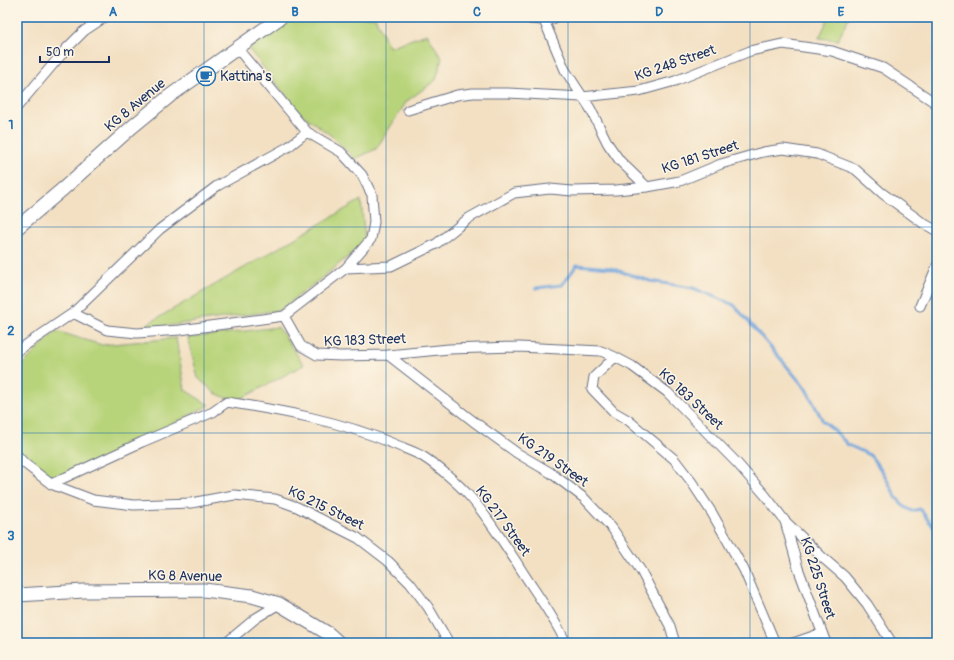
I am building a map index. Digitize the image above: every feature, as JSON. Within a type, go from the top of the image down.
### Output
[{"type":"street","points":[[17,107],[84,30],[105,17]]},
{"type":"street","name":"KG 8 Avenue","points":[[17,228],[64,188],[132,126],[171,95],[281,17]]},
{"type":"street","name":"KG 181 Street","points":[[542,17],[565,70],[590,108],[608,144],[620,161],[647,187],[680,181],[721,164],[763,152],[783,149],[816,154],[854,169],[882,193],[923,223],[937,230]]},
{"type":"street","name":"KG 248 Street","points":[[408,110],[434,101],[457,95],[473,93],[508,93],[582,97],[639,91],[675,81],[750,51],[784,44],[832,51],[876,65],[883,68],[937,104]]},
{"type":"street","points":[[73,313],[107,330],[137,333],[180,330],[284,316],[346,268],[371,239],[374,222],[372,195],[362,175],[341,152],[307,132],[236,48]]},
{"type":"street","points":[[17,350],[73,313],[160,229],[217,186],[288,147],[307,132]]},
{"type":"street","points":[[346,268],[392,266],[436,244],[469,218],[514,193],[550,189],[572,191],[616,190],[647,187]]},
{"type":"street","points":[[920,306],[937,266]]},
{"type":"street","name":"KG 183 Street","points":[[284,316],[301,346],[317,355],[388,355],[449,349],[519,347],[601,351],[632,366],[667,392],[736,463],[765,495],[785,521],[845,577],[867,604],[892,643]]},
{"type":"street","name":"KG 219 Street","points":[[388,355],[473,421],[517,453],[551,473],[584,498],[612,528],[641,571],[670,626],[675,643]]},
{"type":"street","points":[[615,357],[594,377],[592,389],[614,412],[628,420],[674,459],[691,481],[712,513],[744,570],[775,643]]},
{"type":"street","name":"KG 217 Street","points":[[51,484],[142,442],[213,412],[227,402],[277,410],[349,427],[374,435],[421,456],[449,477],[471,498],[493,527],[538,595],[555,621],[566,643]]},
{"type":"street","name":"KG 215 Street","points":[[17,455],[24,463],[51,484],[93,500],[134,505],[191,503],[234,495],[275,500],[297,507],[358,538],[388,561],[410,583],[424,601],[449,643]]},
{"type":"street","name":"KG 225 Street","points":[[785,521],[798,568],[826,643]]},
{"type":"street","name":"KG 8 Avenue","points":[[17,595],[84,591],[204,590],[252,596],[279,604],[329,634],[339,643]]},
{"type":"street","points":[[226,643],[256,618],[279,604]]},
{"type":"street","points":[[793,643],[822,633]]},
{"type":"green space","points":[[291,17],[375,17],[389,47],[427,34],[442,58],[436,80],[407,101],[376,149],[355,159],[333,137],[300,113],[248,48]]},
{"type":"green space","points":[[829,17],[849,17],[838,40],[819,38]]},
{"type":"green space","points":[[361,200],[365,242],[280,310],[137,330]]},
{"type":"green space","points":[[278,327],[304,365],[235,402],[215,393],[198,378],[188,338]]},
{"type":"green space","points":[[56,331],[102,345],[176,338],[185,390],[209,405],[56,486],[17,451],[17,370]]},
{"type":"waterway","points":[[536,288],[562,285],[577,265],[610,268],[650,281],[693,288],[734,305],[806,389],[823,421],[848,445],[870,455],[884,474],[896,497],[905,507],[912,511],[920,509],[937,529]]},
{"type":"place","name":"Kattina's","points":[[206,76]]}]
